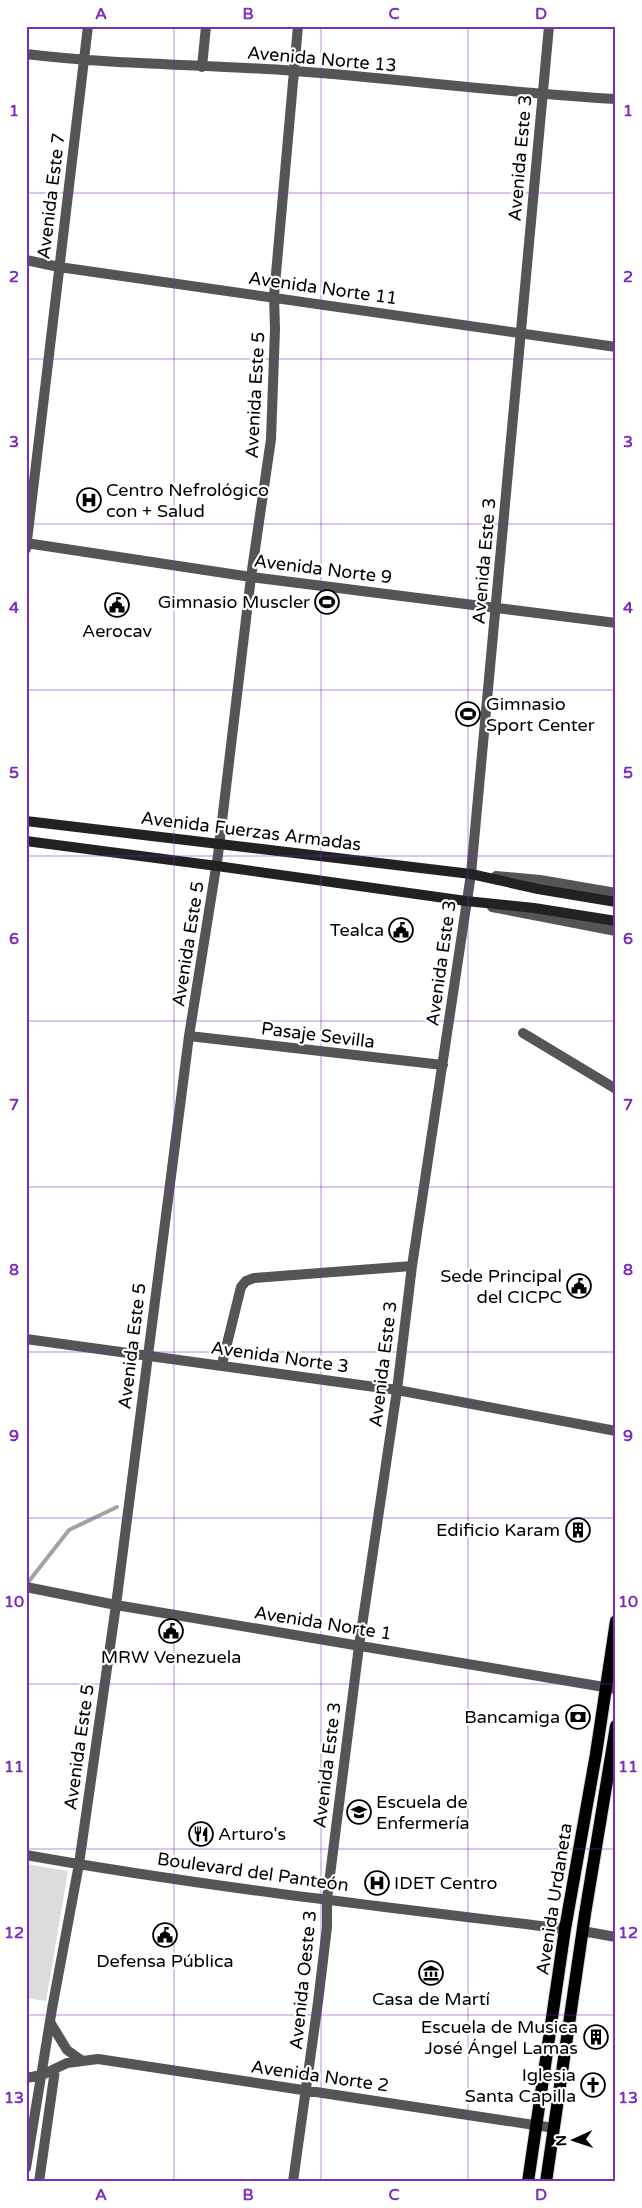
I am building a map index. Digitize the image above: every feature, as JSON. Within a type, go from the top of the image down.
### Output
[{"type":"main road","name":"Avenida Fuerzas Armadas","points":[[26,820],[471,874],[538,889],[616,902]]},
{"type":"main road","points":[[26,841],[466,901],[534,908],[616,921]]},
{"type":"main road","name":"Avenida Urdaneta","points":[[528,2182],[565,1929],[611,1688],[616,1621]]},
{"type":"main road","name":"Avenida Urdaneta","points":[[546,2182],[582,1931],[616,1726]]},
{"type":"street","name":"Avenida Este 7","points":[[26,545],[88,26]]},
{"type":"street","points":[[202,67],[206,26]]},
{"type":"street","name":"Avenida Este 5","points":[[26,2168],[79,1864],[116,1605],[189,1036],[216,866],[251,577],[272,439],[274,296],[298,26]]},
{"type":"street","name":"Avenida Este 3","points":[[327,1899],[359,1646],[397,1390],[412,1266],[471,874],[549,26]]},
{"type":"street","name":"Avenida Norte 13","points":[[26,54],[83,61],[294,71],[542,95],[616,99]]},
{"type":"street","name":"Avenida Norte 11","points":[[26,260],[59,267],[274,296],[616,347]]},
{"type":"street","points":[[26,442],[38,444]]},
{"type":"street","name":"Avenida Norte 9","points":[[26,545],[251,577],[616,623]]},
{"type":"street","points":[[471,874],[540,880],[616,893]]},
{"type":"street","points":[[466,901],[512,912],[616,931]]},
{"type":"street","points":[[523,1033],[616,1088]]},
{"type":"street","name":"Pasaje Sevilla","points":[[189,1036],[443,1066]]},
{"type":"street","points":[[222,1364],[240,1288],[246,1281],[254,1278],[412,1266]]},
{"type":"street","name":"Avenida Norte 3","points":[[26,1339],[222,1364],[397,1390],[616,1431]]},
{"type":"street","name":"Avenida Norte 1","points":[[29,1588],[116,1605],[611,1688]]},
{"type":"street","name":"Boulevard del Panteón","points":[[26,1854],[79,1864],[327,1899],[565,1929]]},
{"type":"street","name":"Avenida Oeste 3","points":[[293,2182],[307,2090],[327,1927],[327,1899]]},
{"type":"street","points":[[582,1931],[616,1937]]},
{"type":"street","points":[[50,2022],[67,2050],[81,2060]]},
{"type":"street","name":"Avenida Norte 2","points":[[26,2078],[42,2075],[66,2063],[98,2059],[554,2128]]},
{"type":"street","points":[[39,2182],[55,2070]]},
{"type":"shaded area","points":[[26,1864],[68,1871],[46,2001],[26,1998]]},
{"type":"waterway","points":[[26,1585],[69,1530],[117,1507]]},
{"type":"place","name":"Centro Nefrológico con + Salud","points":[[89,500]]},
{"type":"place","name":"Gimnasio Muscler","points":[[327,602]]},
{"type":"place","name":"Aerocav","points":[[117,605]]},
{"type":"place","name":"Gimnasio Sport Center","points":[[468,714]]},
{"type":"place","name":"Tealca","points":[[401,930]]},
{"type":"place","name":"Sede Principal del CICPC","points":[[579,1286]]},
{"type":"place","name":"Edificio Karam","points":[[578,1530]]},
{"type":"place","name":"MRW Venezuela","points":[[171,1631]]},
{"type":"place","name":"Bancamiga","points":[[578,1717]]},
{"type":"place","name":"Escuela de Enfermería","points":[[359,1812]]},
{"type":"place","name":"Arturo's","points":[[201,1834]]},
{"type":"place","name":"IDET Centro","points":[[377,1883]]},
{"type":"place","name":"Defensa Pública","points":[[165,1935]]},
{"type":"place","name":"Casa de Martí","points":[[431,1973]]},
{"type":"place","name":"Escuela de Musica José Ángel Lamas","points":[[596,2037]]},
{"type":"place","name":"Iglesia Santa Capilla","points":[[593,2085]]}]
